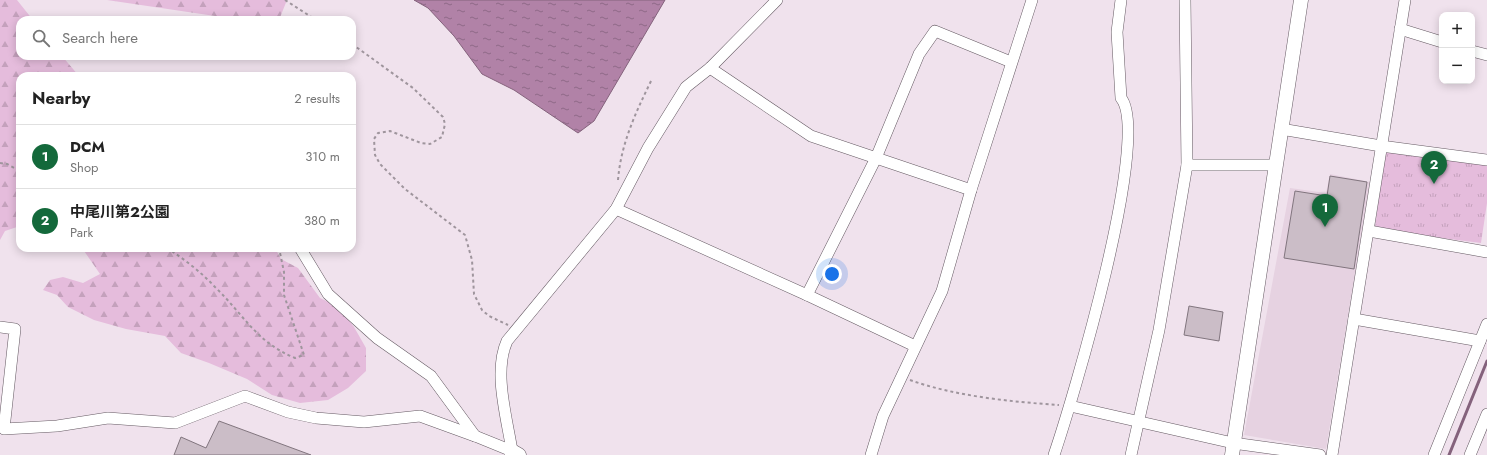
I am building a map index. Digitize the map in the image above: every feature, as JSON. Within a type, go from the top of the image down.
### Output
[{"type":"street","points":[[514,454],[501,381],[502,354],[507,341],[518,330],[616,209],[648,148],[686,87],[710,68],[777,0]]},
{"type":"street","points":[[871,455],[883,416],[942,291],[971,190],[1031,0]]},
{"type":"street","points":[[1054,455],[1070,406],[1112,245],[1125,167],[1128,124],[1126,103],[1121,98],[1117,32],[1121,0]]},
{"type":"street","points":[[1132,455],[1159,330],[1182,203],[1187,165],[1185,0]]},
{"type":"street","points":[[1232,449],[1301,0]]},
{"type":"street","points":[[1332,455],[1405,0]]},
{"type":"street","points":[[1400,29],[1439,41]]},
{"type":"street","points":[[807,295],[876,158],[919,54],[935,31],[1011,62]]},
{"type":"street","points":[[1475,52],[1487,55]]},
{"type":"street","points":[[710,68],[811,136],[971,190]]},
{"type":"street","points":[[1281,129],[1381,146],[1487,160]]},
{"type":"street","points":[[1187,165],[1276,165]]},
{"type":"street","points":[[616,209],[807,295],[915,346]]},
{"type":"street","points":[[1369,231],[1487,252]]},
{"type":"street","points":[[302,252],[328,294],[377,338],[431,376],[475,436]]},
{"type":"street","points":[[1354,318],[1480,341]]},
{"type":"street","points":[[1434,455],[1487,324]]},
{"type":"street","points":[[0,327],[15,329],[4,429],[56,426],[108,418],[175,422],[245,396],[288,412],[316,418],[364,422],[420,416],[475,436],[514,454]]},
{"type":"street","points":[[1070,406],[1139,422],[1232,449],[1320,455]]},
{"type":"street","points":[[1470,455],[1482,441],[1487,414]]},
{"type":"path","points":[[285,0],[310,16]]},
{"type":"path","points":[[356,47],[412,88],[443,117],[446,124],[442,137],[430,144],[421,143],[390,131],[378,133],[374,139],[375,155],[380,164],[405,189],[465,235],[472,260],[474,294],[482,310],[488,316],[518,330]]},
{"type":"path","points":[[618,186],[620,163],[625,140],[652,78]]},
{"type":"path","points":[[0,163],[7,164],[16,169]]},
{"type":"path","points":[[173,252],[194,267],[216,288],[253,331],[279,351],[295,358],[304,355],[284,295],[284,272],[280,252]]},
{"type":"path","points":[[902,376],[926,386],[980,397],[1070,406]]},
{"type":"shaded area","points":[[1330,174],[1370,182],[1326,449],[1244,435],[1290,188],[1326,193]]},
{"type":"green space","points":[[0,0],[17,0],[30,16],[16,16],[16,60],[65,60],[76,72],[16,72],[16,227],[5,231],[0,240]]},
{"type":"green space","points":[[107,0],[287,0],[281,16],[215,16]]},
{"type":"green space","points":[[1385,150],[1487,164],[1487,203],[1481,243],[1378,230],[1375,227]]},
{"type":"green space","points":[[85,252],[277,252],[281,259],[298,268],[320,298],[339,307],[354,327],[366,348],[366,371],[348,388],[328,400],[300,403],[272,395],[247,379],[181,353],[165,336],[126,329],[94,320],[68,307],[57,295],[43,290],[50,280],[63,277],[83,283],[100,274]]},
{"type":"water","points":[[414,0],[665,0],[594,121],[578,133],[514,90],[482,74],[454,36],[428,8]]},
{"type":"building","points":[[1330,176],[1367,182],[1354,269],[1284,258],[1295,191],[1327,196]]},
{"type":"building","points":[[1189,306],[1223,312],[1219,341],[1184,335]]},
{"type":"building","points":[[219,421],[311,455],[174,455],[181,437],[206,448]]},
{"type":"waterway","points":[[1449,455],[1487,361]]},
{"type":"place","name":"中尾川第2公園","points":[[1434,184]]},
{"type":"place","name":"DCM","points":[[1325,227]]}]
